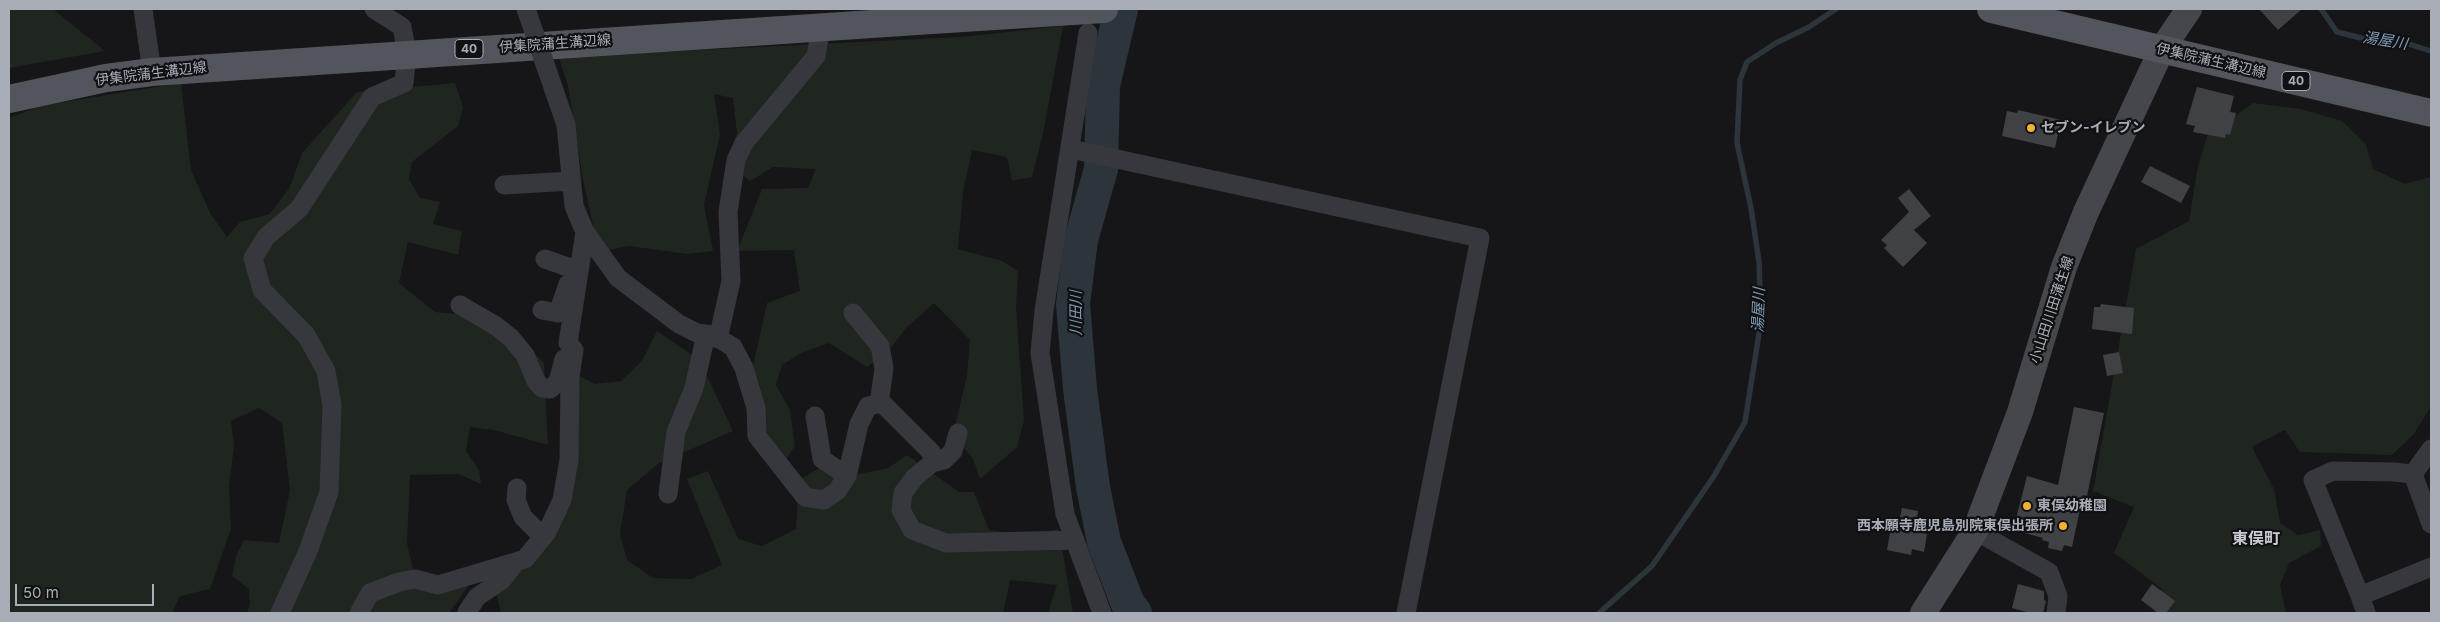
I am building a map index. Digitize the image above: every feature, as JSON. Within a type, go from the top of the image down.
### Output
[{"type":"main road","name":"伊集院蒲生溝辺線","points":[[9,99],[106,78],[152,72],[407,53],[1104,9]]},
{"type":"main road","name":"伊集院蒲生溝辺線","points":[[1991,9],[2431,112]]},
{"type":"main road","name":"小山田川田蒲生線","points":[[1923,613],[1975,532],[2020,412],[2064,267],[2108,164],[2162,49],[2189,9]]},
{"type":"street","points":[[143,9],[152,72]]},
{"type":"street","points":[[280,613],[308,551],[329,492],[332,405],[326,370],[306,334],[262,290],[253,258],[266,237],[299,209],[372,97],[404,83],[407,53],[402,27],[374,9]]},
{"type":"street","points":[[526,9],[566,125],[574,206],[586,232],[618,278],[679,324],[697,333],[712,337],[733,348],[744,368],[756,408],[757,436],[805,497],[824,500],[837,491],[848,476],[859,424],[868,406],[882,403],[932,453],[932,463]]},
{"type":"street","points":[[668,494],[676,432],[694,388],[731,281],[728,212],[736,160],[744,143],[816,56],[820,27]]},
{"type":"street","points":[[1088,33],[1044,311],[1040,353],[1065,514],[1102,613]]},
{"type":"street","points":[[1071,149],[1480,238],[1406,613]]},
{"type":"street","points":[[504,185],[572,180]]},
{"type":"street","points":[[542,310],[558,313],[576,270],[586,232]]},
{"type":"street","points":[[545,259],[576,270]]},
{"type":"street","points":[[359,613],[370,593],[399,582],[415,579],[438,585],[516,562],[525,559],[543,537],[562,500],[569,460],[571,346],[576,270]]},
{"type":"street","points":[[460,305],[511,338],[525,355],[536,381],[542,388],[550,388],[558,382],[571,346]]},
{"type":"street","points":[[853,313],[880,346],[884,368],[879,404]]},
{"type":"street","points":[[571,346],[585,372]]},
{"type":"street","points":[[815,416],[822,459],[848,476]]},
{"type":"street","points":[[958,433],[953,451],[944,460],[932,463],[915,478],[903,493],[901,510],[912,530],[946,543],[1075,540]]},
{"type":"street","points":[[2413,474],[2431,449]]},
{"type":"street","points":[[2413,474],[2333,471],[2314,480],[2363,604],[2431,567]]},
{"type":"street","points":[[2413,474],[2431,524]]},
{"type":"street","points":[[517,488],[516,500],[522,517],[543,537]]},
{"type":"street","points":[[1975,532],[2049,572],[2058,596],[2056,613]]},
{"type":"street","points":[[467,612],[477,596],[502,580],[516,562]]},
{"type":"shaded area","points":[[9,9],[53,9],[105,51],[9,68]]},
{"type":"shaded area","points":[[1063,26],[1043,134],[1032,177],[1012,181],[1007,157],[972,150],[963,192],[958,249],[1002,261],[1018,271],[1016,308],[1024,420],[1017,447],[980,479],[973,459],[953,434],[967,376],[970,340],[934,303],[906,328],[889,350],[867,367],[829,343],[801,353],[782,365],[776,385],[790,410],[795,446],[780,468],[750,414],[737,379],[750,380],[767,303],[800,291],[794,250],[737,251],[762,189],[808,188],[816,169],[773,167],[750,181],[728,164],[737,133],[733,98],[714,94],[720,134],[704,205],[713,251],[687,254],[629,246],[599,252],[583,180],[568,86],[557,52],[658,52],[960,37]]},
{"type":"shaded area","points":[[181,83],[191,170],[210,213],[227,237],[240,222],[270,214],[290,187],[302,153],[357,92],[455,83],[463,107],[458,126],[412,162],[409,179],[420,198],[440,202],[433,224],[462,231],[458,255],[408,242],[399,283],[435,312],[481,316],[519,337],[544,363],[548,445],[494,430],[470,427],[466,451],[479,470],[481,484],[458,474],[410,475],[407,543],[413,570],[426,584],[474,578],[449,613],[247,613],[250,604],[249,589],[232,576],[236,556],[244,540],[279,543],[290,490],[282,423],[259,408],[231,421],[234,446],[229,486],[231,529],[210,589],[180,596],[172,613],[9,613],[9,118],[40,106]]},
{"type":"shaded area","points":[[2253,103],[2301,109],[2342,121],[2366,144],[2373,169],[2405,184],[2431,177],[2431,406],[2414,434],[2392,455],[2300,452],[2285,430],[2252,447],[2274,489],[2280,523],[2298,535],[2320,530],[2321,546],[2289,563],[2280,585],[2286,613],[2157,613],[2161,588],[2114,553],[2134,507],[2093,491],[2136,249],[2189,221],[2197,171],[2207,136]]},
{"type":"shaded area","points":[[657,331],[691,354],[706,374],[733,431],[659,463],[627,490],[620,534],[627,560],[653,578],[691,579],[722,565],[687,479],[708,471],[738,539],[762,546],[796,529],[799,480],[828,463],[859,474],[888,468],[907,455],[959,492],[974,492],[989,530],[1028,536],[1059,529],[1073,613],[1048,613],[1057,585],[1010,580],[1003,613],[501,613],[493,581],[541,533],[572,467],[573,373],[595,384],[621,381],[642,361]]},
{"type":"building","points":[[2259,9],[2302,9],[2278,30]]},
{"type":"building","points":[[2197,87],[2234,96],[2230,112],[2236,113],[2230,135],[2226,134],[2225,138],[2193,132],[2195,126],[2186,124]]},
{"type":"building","name":"セブン-イレブン","points":[[2018,110],[2061,120],[2055,148],[2002,136],[2007,111],[2017,113]]},
{"type":"building","points":[[2150,166],[2190,186],[2181,203],[2141,182]]},
{"type":"building","points":[[1909,189],[1931,216],[1914,230],[1927,243],[1903,267],[1884,248],[1887,245],[1881,240],[1909,212],[1898,198]]},
{"type":"building","points":[[2101,304],[2134,308],[2132,334],[2092,329],[2094,307],[2100,307]]},
{"type":"building","points":[[2119,352],[2123,373],[2107,376],[2103,355]]},
{"type":"building","points":[[2074,407],[2104,413],[2087,496],[2083,495],[2072,547],[2064,545],[2062,551],[2048,548],[2049,542],[2042,540],[2043,538],[2013,530],[2027,476],[2058,485]]},
{"type":"building","points":[[1902,508],[1918,511],[1915,532],[1927,534],[1924,552],[1912,549],[1911,555],[1887,550],[1891,527],[1898,528]]},
{"type":"building","points":[[2018,584],[2044,591],[2044,600],[2046,601],[2043,613],[2030,613],[2012,608]]},
{"type":"building","points":[[2152,584],[2175,601],[2166,613],[2158,613],[2141,600]]},
{"type":"waterway","name":"川田川","points":[[1121,9],[1103,86],[1101,169],[1081,240],[1073,304],[1080,389],[1093,487],[1104,542],[1128,604],[1135,613]]},
{"type":"waterway","name":"湯屋川","points":[[1599,613],[1652,566],[1714,476],[1745,422],[1761,321],[1759,262],[1751,208],[1737,143],[1740,80],[1747,62],[1776,43],[1809,27],[1836,9]]},
{"type":"waterway","name":"湯屋川","points":[[2321,9],[2337,32],[2377,42],[2399,41],[2431,51]]},
{"type":"place","name":"セブン-イレブン","points":[[2031,128]]},
{"type":"place","name":"東俣幼稚園","points":[[2027,506]]},
{"type":"place","name":"西本願寺鹿児島別院東俣出張所","points":[[2063,526]]},
{"type":"district","name":"東俣町","points":[[2256,539]]}]
